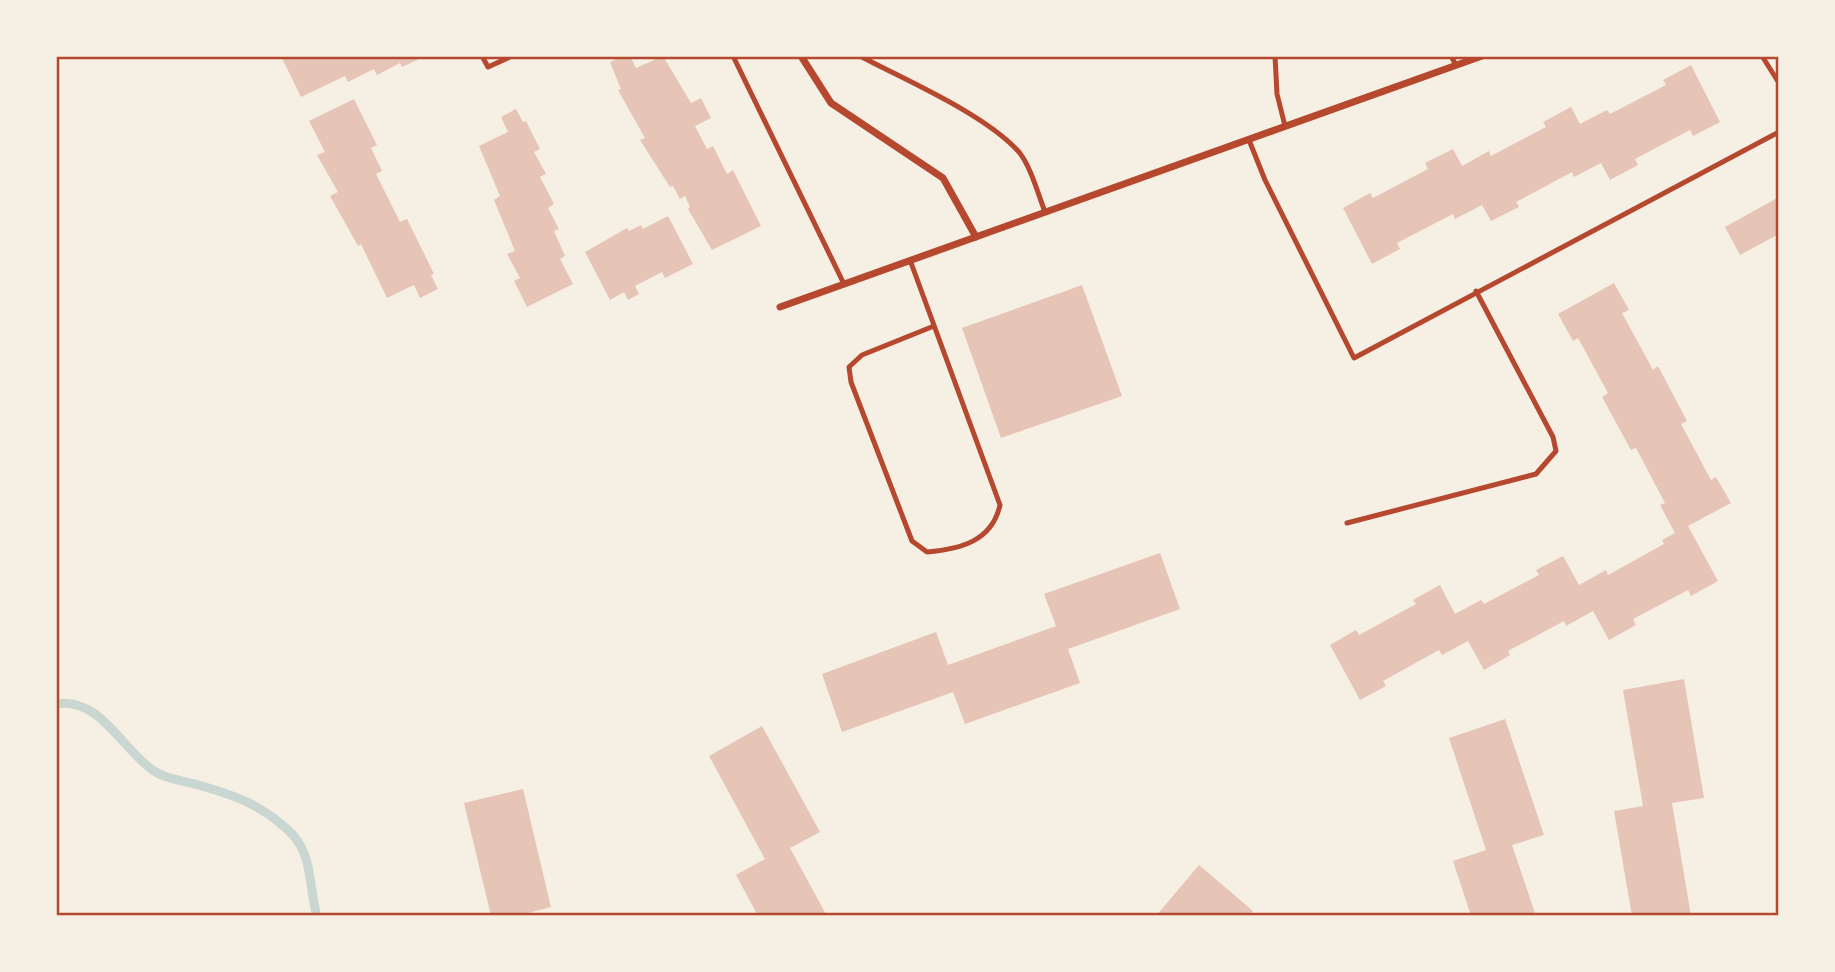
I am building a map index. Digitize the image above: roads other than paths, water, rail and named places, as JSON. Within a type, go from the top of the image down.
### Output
[{"type":"street","points":[[801,56],[831,103],[943,178],[976,237]]},
{"type":"street","points":[[780,307],[1482,56]]},
{"type":"lane","points":[[482,56],[488,67],[512,56]]},
{"type":"lane","points":[[733,56],[844,284]]},
{"type":"lane","points":[[860,56],[988,126],[1008,142],[1021,155],[1045,212]]},
{"type":"lane","points":[[1275,56],[1277,94],[1285,126]]},
{"type":"lane","points":[[1451,56],[1456,65]]},
{"type":"lane","points":[[1762,56],[1779,83]]},
{"type":"lane","points":[[1248,140],[1353,358],[1779,132]]},
{"type":"lane","points":[[910,260],[1000,505],[996,524],[984,535],[944,550],[926,552],[912,541],[851,382],[849,367],[862,355],[934,326]]},
{"type":"lane","points":[[1347,523],[1536,474],[1556,451],[1553,437],[1476,291]]},
{"type":"waterway","points":[[56,704],[72,704],[86,708],[98,716],[143,762],[158,773],[236,797],[271,816],[293,835],[304,853],[317,916]]}]
